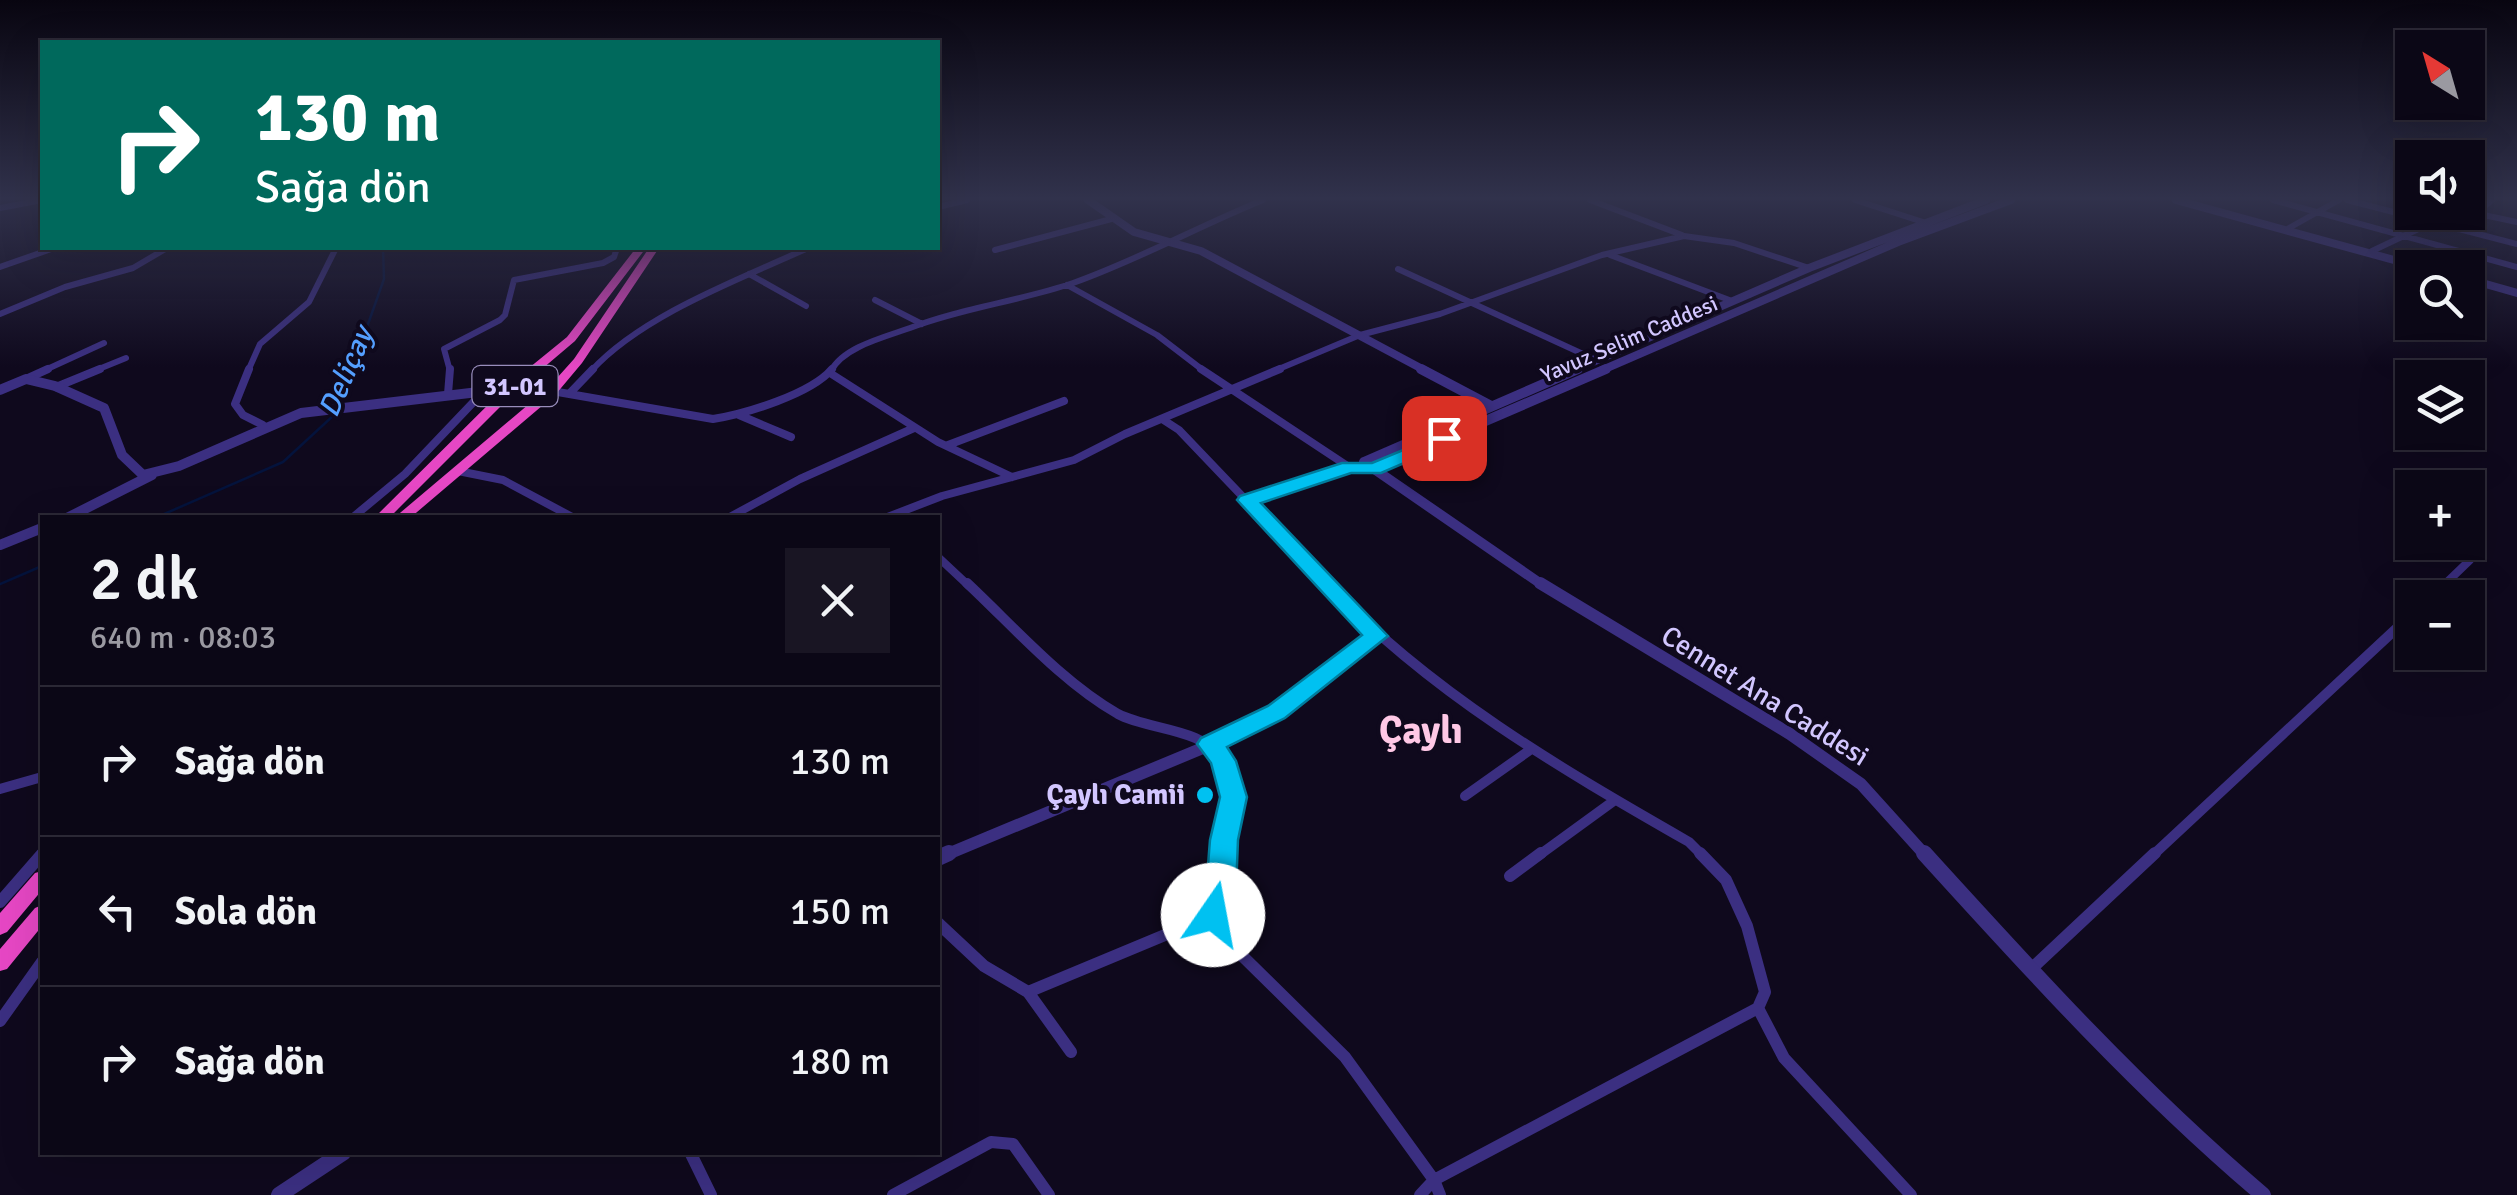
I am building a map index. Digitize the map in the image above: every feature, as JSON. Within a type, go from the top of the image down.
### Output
[{"type":"highway","name":"31-01","points":[[384,515],[513,388],[571,339],[635,256]]},
{"type":"highway","name":"31-01","points":[[403,515],[551,391],[594,339],[649,256]]},
{"type":"highway","points":[[513,388],[551,391]]},
{"type":"highway","points":[[513,388],[551,391]]},
{"type":"highway","points":[[0,927],[40,880]]},
{"type":"highway","points":[[0,963],[40,915]]},
{"type":"street","points":[[0,266],[31,256]]},
{"type":"street","points":[[0,314],[34,304],[66,286],[158,256]]},
{"type":"street","points":[[262,425],[243,415],[235,404],[237,396],[260,344],[309,302],[332,256]]},
{"type":"street","points":[[448,394],[452,377],[444,349],[500,320],[514,280],[603,263],[614,256]]},
{"type":"street","points":[[570,393],[594,366],[626,342],[749,274],[790,256]]},
{"type":"street","points":[[551,391],[713,419],[739,415],[810,386],[830,373],[836,361],[857,348],[922,324],[1068,284],[1142,256]]},
{"type":"street","points":[[1207,256],[1492,406]]},
{"type":"street","points":[[895,515],[1074,460],[1162,418],[1360,335],[1472,302],[1602,256]]},
{"type":"street","points":[[1612,256],[1732,301]]},
{"type":"street","points":[[1772,256],[1825,274]]},
{"type":"street","name":"Yavuz Selim Caddesi","points":[[1363,466],[1839,256]]},
{"type":"street","name":"Yavuz Selim Caddesi","points":[[1363,466],[1871,256]]},
{"type":"street","points":[[2476,256],[2517,267]]},
{"type":"street","points":[[1398,269],[1596,360]]},
{"type":"street","points":[[749,274],[806,306]]},
{"type":"street","points":[[2485,282],[2515,288]]},
{"type":"street","points":[[1068,284],[1157,335],[1230,391],[1363,466]]},
{"type":"street","points":[[875,300],[922,324]]},
{"type":"street","points":[[0,390],[104,343]]},
{"type":"street","points":[[56,387],[126,358]]},
{"type":"street","points":[[830,373],[857,386],[914,428],[1012,477]]},
{"type":"street","points":[[26,379],[104,408],[113,436],[132,470],[152,475]]},
{"type":"street","points":[[73,515],[262,425],[318,411],[513,388]]},
{"type":"street","points":[[356,515],[406,474],[484,390]]},
{"type":"street","points":[[948,444],[1064,401]]},
{"type":"street","points":[[739,415],[791,437]]},
{"type":"street","points":[[1162,418],[1179,430],[1376,636],[1530,750],[1689,842],[1726,880],[1747,926],[1765,992],[1758,1008],[1434,1180],[1420,1195]]},
{"type":"street","points":[[734,515],[800,479],[914,428]]},
{"type":"street","points":[[1247,500],[1363,466]]},
{"type":"street","name":"Cennet Ana Caddesi","points":[[1363,466],[1554,593],[1790,734],[1862,784],[2030,970],[2252,1192]]},
{"type":"street","points":[[453,471],[476,470],[568,515]]},
{"type":"street","points":[[0,545],[40,529]]},
{"type":"street","points":[[940,559],[1080,688],[1120,715],[1210,744],[1223,761],[1234,797],[1224,840],[1221,890],[1213,915],[1218,932],[1345,1057],[1434,1180],[1440,1195]]},
{"type":"street","points":[[2449,580],[2470,560]]},
{"type":"street","points":[[2030,970],[2395,630]]},
{"type":"street","points":[[940,857],[1210,744],[1276,712],[1376,636]]},
{"type":"street","points":[[1465,796],[1530,750]]},
{"type":"street","points":[[0,789],[40,778]]},
{"type":"street","points":[[1510,876],[1615,800]]},
{"type":"street","points":[[0,902],[40,856]]},
{"type":"street","points":[[1028,992],[1213,915]]},
{"type":"street","points":[[940,925],[984,966],[1038,1000],[1071,1052]]},
{"type":"street","points":[[0,1021],[40,965]]},
{"type":"street","points":[[1758,1008],[1784,1058],[1911,1195]]},
{"type":"street","points":[[893,1195],[991,1142],[1012,1144],[1049,1195]]},
{"type":"street","points":[[279,1195],[339,1155]]},
{"type":"street","points":[[691,1155],[710,1195]]},
{"type":"waterway","name":"Deliçay","points":[[340,403],[384,279],[383,256]]},
{"type":"waterway","name":"Deliçay","points":[[162,515],[283,462],[334,415]]},
{"type":"waterway","name":"Deliçay","points":[[0,584],[40,567]]},
{"type":"place","name":"Çaylı Camii","points":[[1205,795]]},
{"type":"district","name":"Çaylı","points":[[1421,730]]},
{"type":"route","points":[[1213,915],[1221,890],[1224,840],[1234,797],[1223,761],[1210,744],[1276,712],[1316,686],[1376,636],[1247,500],[1349,467],[1374,469],[1444,438]]}]
